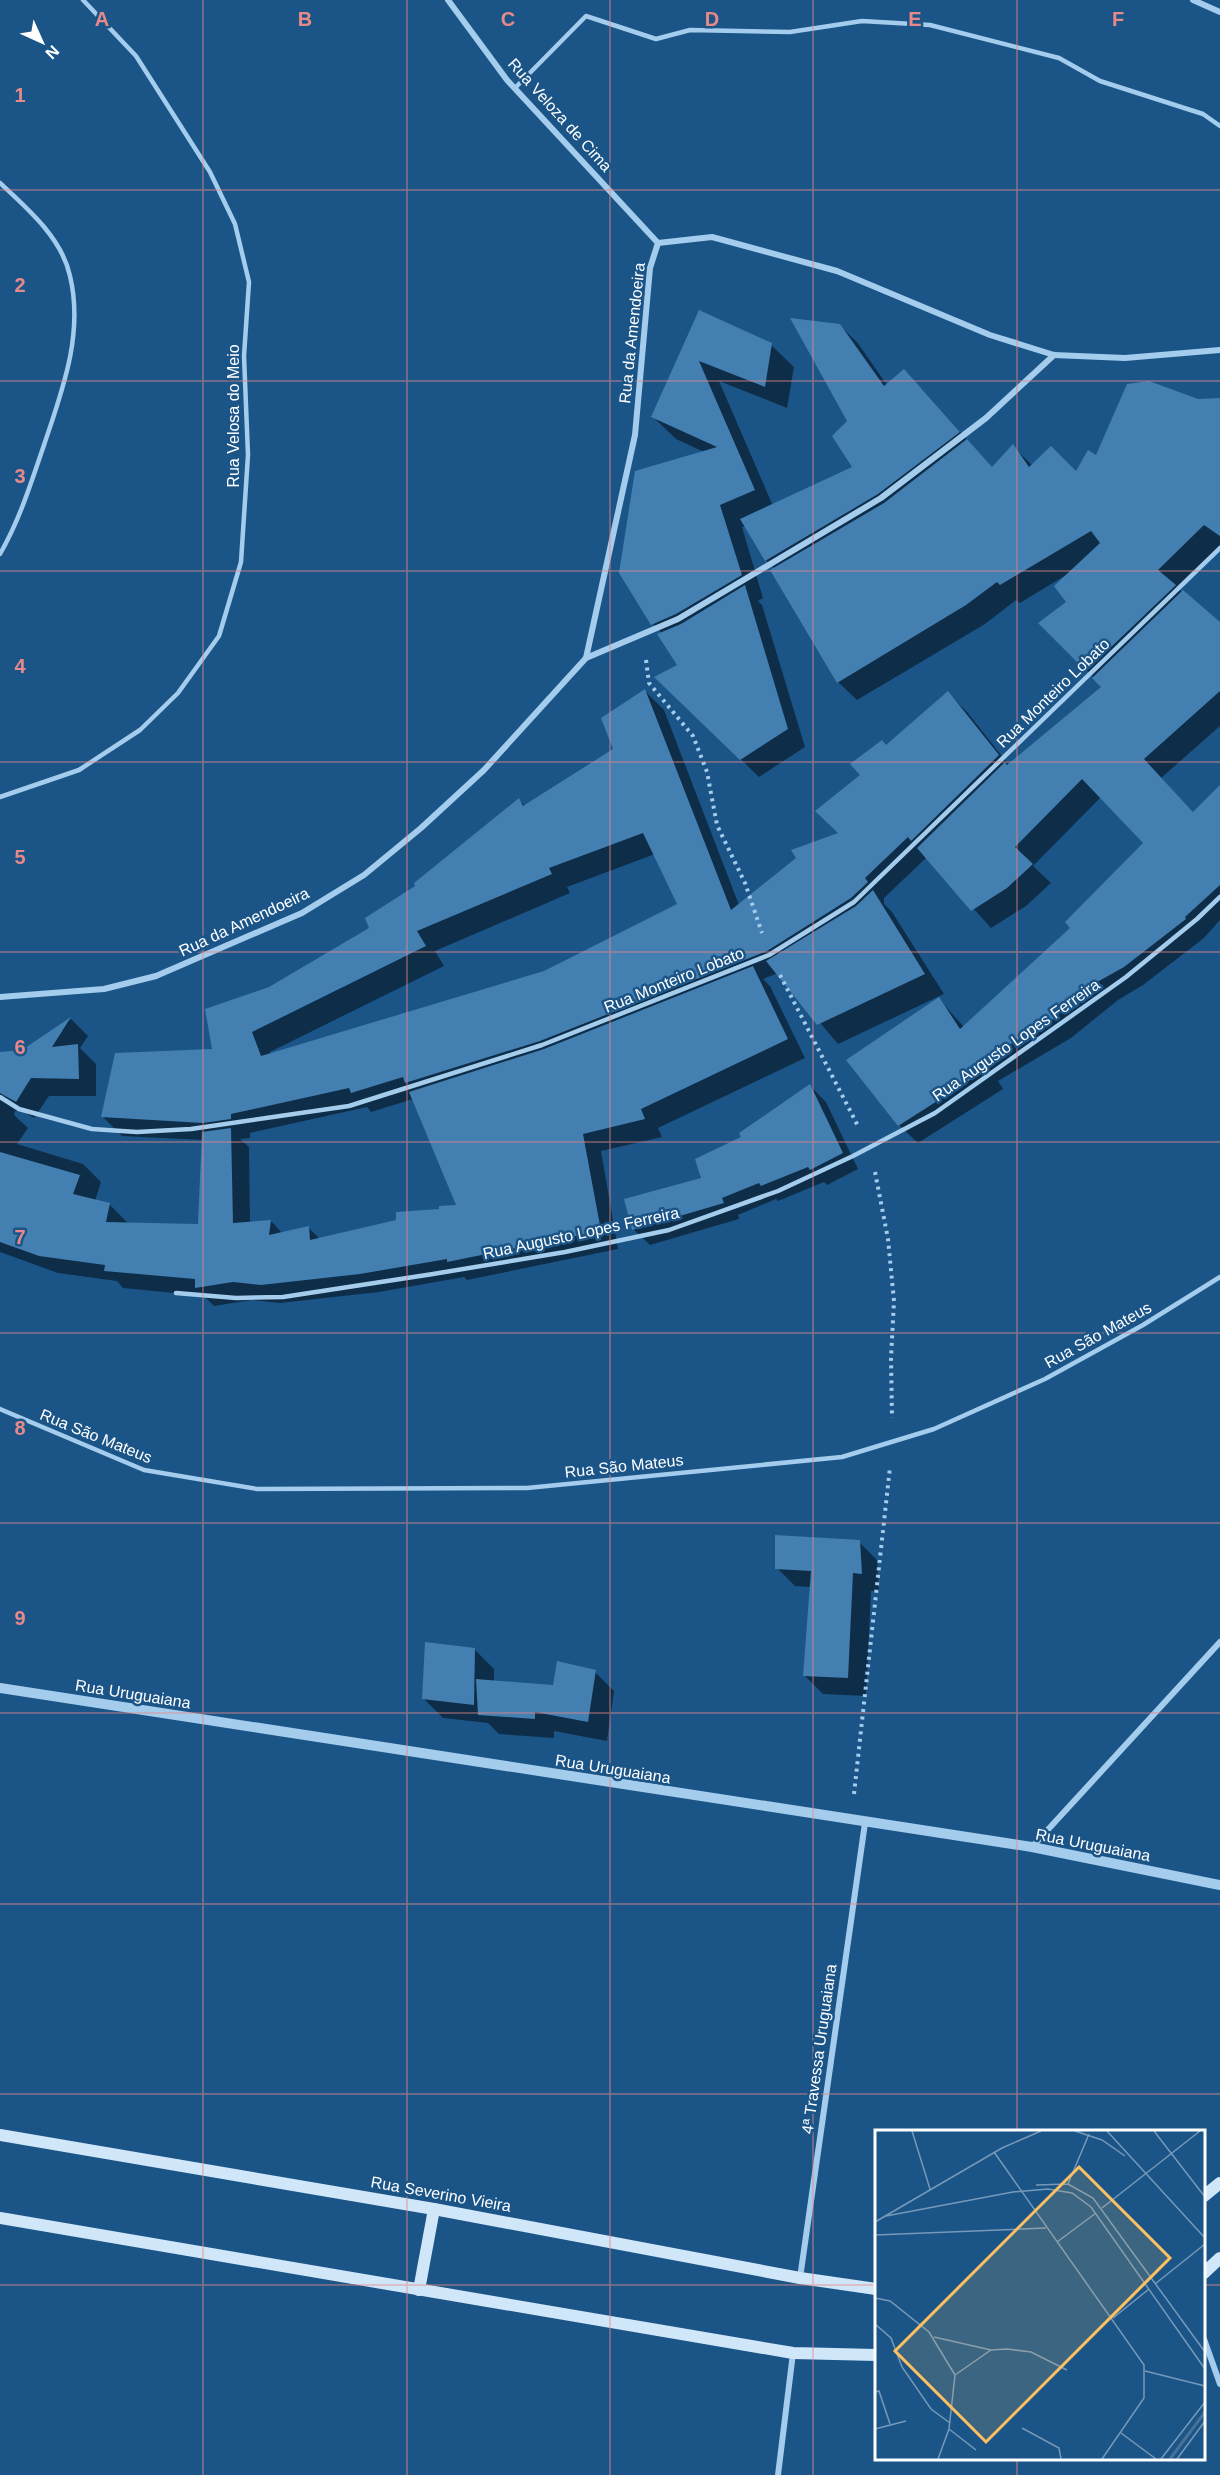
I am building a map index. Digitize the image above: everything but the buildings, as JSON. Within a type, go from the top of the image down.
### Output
[{"type":"main road","name":"Rua Severino Vieira","points":[[0,2135],[434,2209],[800,2278],[875,2289]]},
{"type":"main road","points":[[1205,2194],[1220,2183]]},
{"type":"main road","points":[[419,2290],[434,2209]]},
{"type":"main road","points":[[0,2218],[794,2353],[875,2355]]},
{"type":"main road","points":[[1205,2271],[1220,2258]]},
{"type":"street","name":"Rua Veloza de Cima","points":[[448,0],[515,88],[658,243]]},
{"type":"street","points":[[1193,0],[1220,12]]},
{"type":"street","name":"Rua da Amendoeira","points":[[586,658],[635,435],[650,268],[658,243],[712,237],[837,271],[990,335],[1054,355],[1125,358],[1220,350]]},
{"type":"street","name":"Rua da Amendoeira","points":[[0,997],[104,989],[156,976],[302,913],[364,875],[421,828],[484,770],[586,658],[678,619],[881,498],[987,418],[1054,355]]},
{"type":"street","points":[[1032,1847],[1220,1642]]},
{"type":"street","name":"Rua Uruguaiana","points":[[0,1688],[850,1821],[1032,1847],[1220,1885]]},
{"type":"street","name":"4ª Travessa Uruguaiana","points":[[800,2278],[865,1823]]},
{"type":"street","points":[[1205,2344],[1220,2384]]},
{"type":"street","points":[[778,2475],[794,2353]]},
{"type":"lane","name":"Rua Velosa do Meio","points":[[0,797],[79,770],[140,730],[170,700],[219,636],[241,562],[248,455],[244,356],[249,282],[235,224],[210,172],[136,56],[83,0]]},
{"type":"lane","points":[[515,88],[586,16],[656,39],[690,30],[790,32],[862,21],[885,22],[930,25],[1059,58],[1100,81],[1203,114],[1220,126]]},
{"type":"lane","points":[[0,183],[31,211],[53,240],[70,275],[75,315],[69,369],[19,520],[0,554]]},
{"type":"lane","name":"Rua Monteiro Lobato","points":[[0,1097],[19,1109],[92,1130],[137,1132],[191,1129],[349,1106],[542,1045],[770,955],[854,902],[1220,548]]},
{"type":"lane","name":"Rua Augusto Lopes Ferreira","points":[[176,1293],[237,1298],[283,1297],[565,1252],[669,1230],[778,1191],[870,1148],[935,1113],[1126,977],[1197,919],[1220,897]]},
{"type":"lane","name":"Rua São Mateus","points":[[0,1409],[144,1470],[257,1489],[527,1488],[842,1457],[934,1429],[1045,1379],[1143,1325],[1220,1277]]},
{"type":"path","points":[[642,635],[649,683],[693,736],[706,772],[717,825],[745,883],[770,955],[870,1148],[888,1239],[894,1301],[891,1358],[893,1442],[850,1821]]}]
